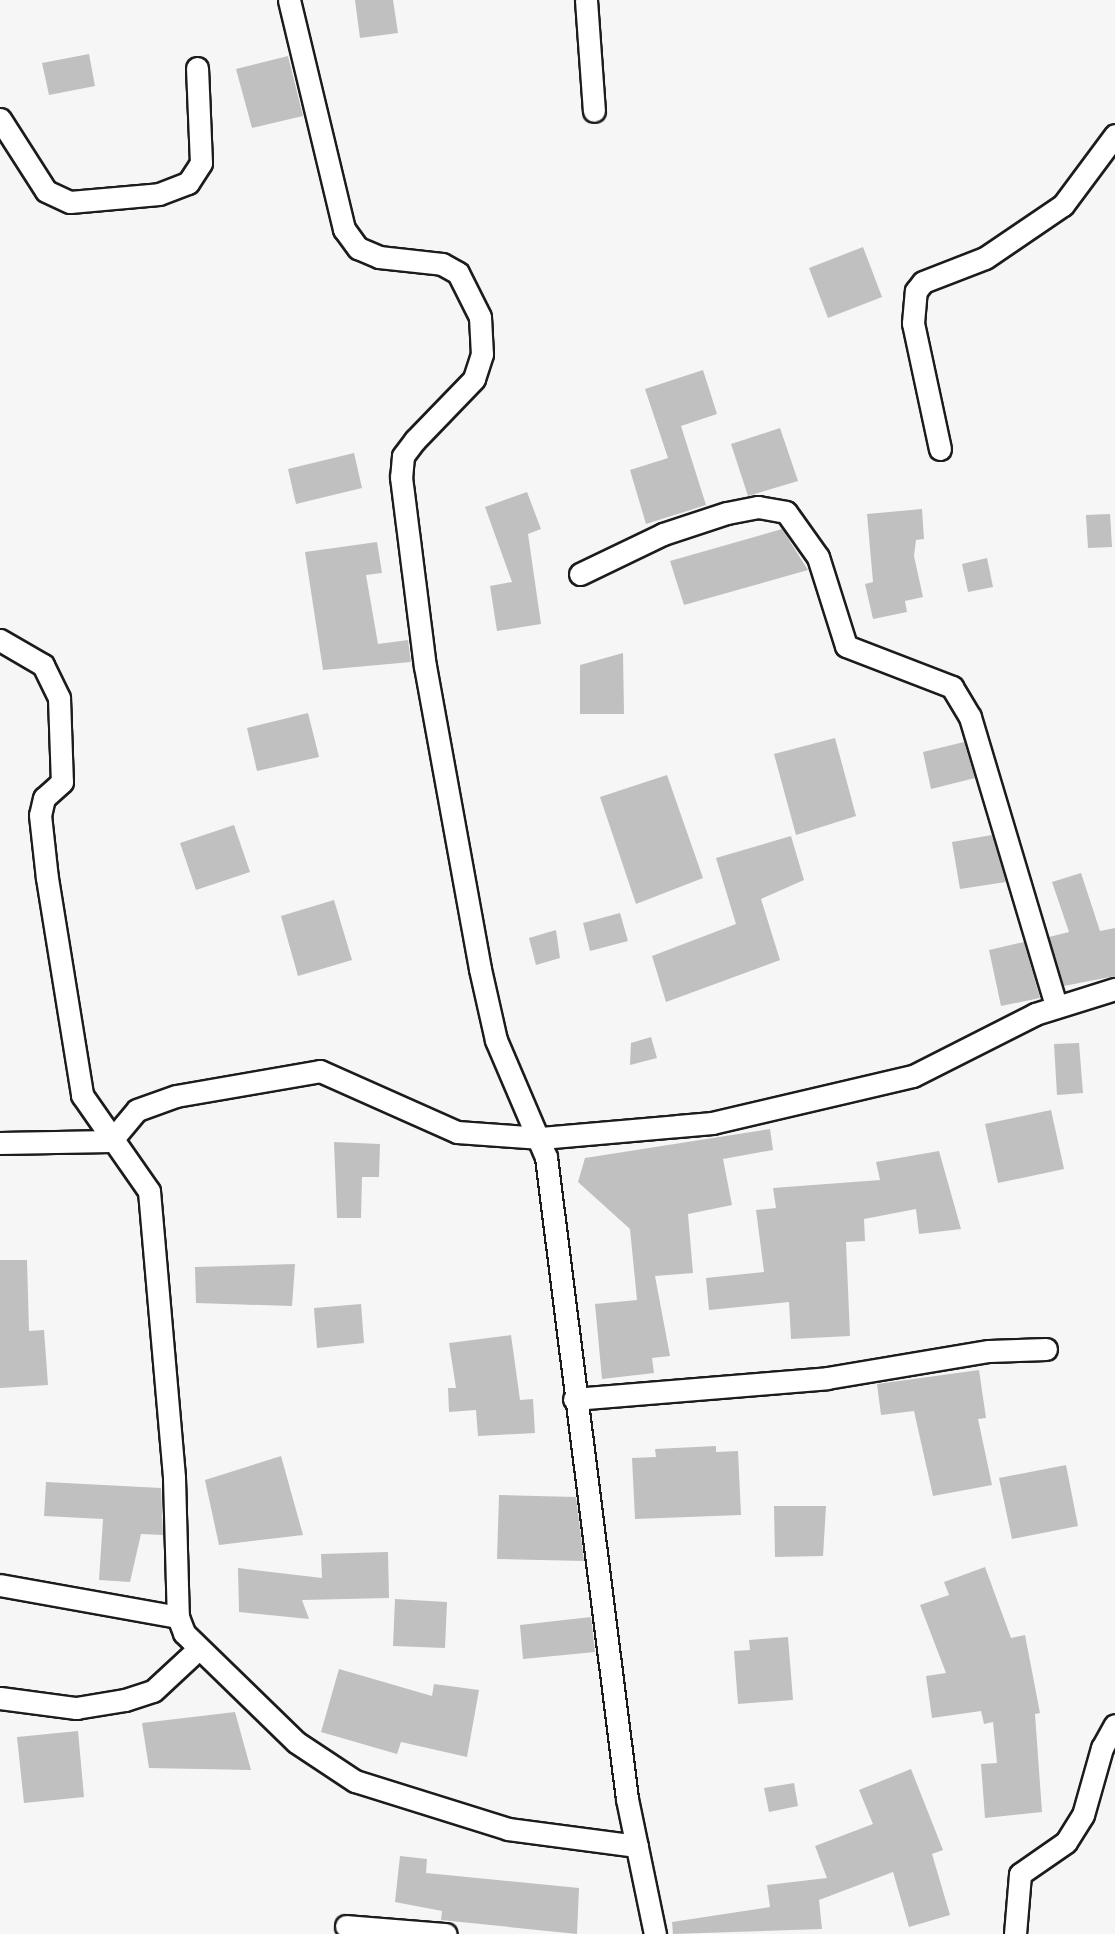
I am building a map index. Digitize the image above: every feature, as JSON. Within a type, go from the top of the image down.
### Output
[{"type":"street","points":[[289,0],[344,229],[358,248],[379,257],[442,264],[458,273],[480,317],[482,354],[474,379],[415,439],[403,456],[401,477],[425,666],[480,969],[496,1040],[523,1114],[541,1138],[574,1399],[637,1846],[654,1934]]},
{"type":"street","points":[[586,0],[594,111]]},
{"type":"street","points":[[0,119],[24,163],[58,197],[70,202],[159,194],[188,183],[201,163],[197,68]]},
{"type":"street","points":[[940,449],[913,323],[916,291],[923,282],[985,258],[1063,205],[1115,135]]},
{"type":"street","points":[[579,574],[663,534],[727,513],[758,507],[786,512],[818,556],[846,646],[953,687],[970,717],[1056,1005]]},
{"type":"street","points":[[0,640],[43,665],[59,698],[62,782],[44,799],[40,815],[47,878],[82,1095],[111,1141],[139,1169],[149,1191],[174,1478],[178,1617],[196,1651],[296,1742],[355,1781],[508,1829],[637,1846]]},
{"type":"street","points":[[0,1143],[111,1141],[137,1110],[176,1096],[320,1071],[338,1074],[427,1124],[493,1137],[541,1138],[712,1123],[862,1091],[913,1076],[1056,1005],[1115,989]]},
{"type":"street","points":[[574,1399],[827,1378],[989,1351],[1046,1349]]},
{"type":"street","points":[[0,1584],[178,1617]]},
{"type":"street","points":[[0,1698],[76,1708],[125,1700],[152,1690],[196,1651]]},
{"type":"street","points":[[1015,1934],[1020,1874],[1066,1842],[1083,1815],[1102,1748],[1115,1725]]},
{"type":"street","points":[[346,1926],[446,1934]]},
{"type":"building","points":[[355,0],[393,0],[398,33],[360,38]]},
{"type":"building","points":[[89,54],[95,86],[49,95],[42,63]]},
{"type":"building","points":[[288,56],[303,116],[252,128],[236,69]]},
{"type":"building","points":[[863,247],[882,297],[828,318],[809,268]]},
{"type":"building","points":[[703,370],[717,414],[681,426],[706,505],[646,524],[630,470],[668,458],[645,389]]},
{"type":"building","points":[[780,428],[798,481],[748,496],[731,444]]},
{"type":"building","points":[[354,453],[362,488],[296,504],[288,469]]},
{"type":"building","points":[[527,492],[541,529],[528,534],[541,624],[497,631],[490,586],[512,582],[485,507]]},
{"type":"building","points":[[922,509],[924,539],[916,540],[914,556],[923,597],[905,601],[907,612],[873,619],[865,584],[873,582],[867,514]]},
{"type":"building","points":[[1110,514],[1112,547],[1088,548],[1086,515]]},
{"type":"building","points":[[782,529],[808,570],[684,605],[670,561]]},
{"type":"building","points":[[377,542],[382,573],[366,575],[378,644],[408,640],[411,662],[323,670],[305,552]]},
{"type":"building","points":[[987,558],[993,587],[968,592],[962,564]]},
{"type":"building","points":[[623,653],[624,714],[580,714],[580,665]]},
{"type":"building","points":[[308,713],[319,757],[257,771],[247,728]]},
{"type":"building","points":[[835,738],[856,816],[796,835],[774,754]]},
{"type":"building","points":[[964,742],[975,778],[931,789],[923,752]]},
{"type":"building","points":[[667,775],[703,878],[636,904],[600,797]]},
{"type":"building","points":[[234,825],[250,872],[196,890],[180,843]]},
{"type":"building","points":[[992,835],[1006,882],[960,889],[952,842]]},
{"type":"building","points":[[791,836],[804,880],[761,899],[780,960],[666,1002],[652,956],[736,924],[716,858]]},
{"type":"building","points":[[1081,873],[1100,931],[1115,928],[1115,976],[1064,986],[1049,937],[1069,932],[1052,882]]},
{"type":"building","points":[[334,900],[352,960],[298,976],[281,916]]},
{"type":"building","points":[[620,913],[628,941],[590,951],[583,923]]},
{"type":"building","points":[[556,930],[560,958],[536,965],[529,938]]},
{"type":"building","points":[[1024,942],[1040,998],[1001,1006],[989,950]]},
{"type":"building","points":[[651,1037],[657,1058],[630,1065],[631,1043]]},
{"type":"building","points":[[1079,1043],[1083,1093],[1057,1095],[1054,1044]]},
{"type":"building","points":[[1051,1110],[1064,1169],[998,1183],[985,1124]]},
{"type":"building","points":[[770,1129],[773,1150],[723,1159],[732,1205],[688,1214],[693,1273],[655,1276],[670,1356],[652,1358],[654,1373],[602,1379],[595,1304],[637,1300],[630,1229],[578,1182],[585,1158]]},
{"type":"building","points":[[334,1142],[380,1144],[379,1177],[362,1177],[361,1218],[337,1218]]},
{"type":"building","points":[[939,1151],[961,1229],[919,1234],[916,1209],[864,1219],[865,1241],[846,1242],[850,1336],[791,1339],[789,1302],[709,1310],[706,1278],[764,1272],[756,1210],[776,1208],[773,1188],[880,1180],[876,1162]]},
{"type":"building","points":[[0,1260],[27,1260],[29,1331],[44,1330],[48,1385],[0,1388]]},
{"type":"building","points":[[295,1264],[292,1306],[196,1303],[195,1267]]},
{"type":"building","points":[[361,1304],[364,1343],[317,1348],[314,1308]]},
{"type":"building","points":[[511,1335],[520,1400],[533,1399],[535,1433],[478,1436],[476,1410],[449,1412],[448,1388],[456,1388],[449,1343]]},
{"type":"building","points":[[979,1370],[986,1418],[978,1419],[992,1485],[933,1496],[914,1411],[881,1415],[877,1384]]},
{"type":"building","points":[[716,1446],[716,1452],[738,1451],[741,1515],[635,1519],[632,1458],[656,1457],[655,1449]]},
{"type":"building","points":[[281,1456],[303,1535],[219,1545],[205,1480]]},
{"type":"building","points":[[1066,1465],[1078,1526],[1012,1539],[999,1478]]},
{"type":"building","points":[[46,1482],[161,1488],[163,1535],[141,1534],[130,1582],[99,1580],[103,1519],[44,1516]]},
{"type":"building","points":[[499,1495],[576,1497],[584,1561],[497,1559]]},
{"type":"building","points":[[774,1506],[826,1506],[823,1556],[775,1557]]},
{"type":"building","points":[[388,1552],[389,1598],[302,1600],[309,1619],[239,1612],[238,1568],[322,1578],[321,1554]]},
{"type":"building","points":[[985,1567],[1011,1638],[1025,1635],[1040,1713],[1035,1714],[1042,1812],[985,1818],[981,1764],[997,1763],[993,1722],[984,1724],[981,1711],[932,1718],[926,1676],[946,1673],[920,1605],[949,1595],[944,1582]]},
{"type":"building","points":[[395,1599],[447,1602],[445,1648],[393,1646]]},
{"type":"building","points":[[591,1617],[595,1652],[523,1659],[520,1625]]},
{"type":"building","points":[[788,1637],[793,1700],[738,1704],[734,1651],[750,1650],[749,1640]]},
{"type":"building","points":[[339,1669],[432,1696],[434,1684],[479,1690],[467,1757],[401,1742],[397,1754],[321,1732]]},
{"type":"building","points":[[235,1712],[251,1770],[149,1768],[142,1723]]},
{"type":"building","points":[[78,1731],[84,1797],[24,1803],[17,1737]]},
{"type":"building","points":[[911,1769],[943,1850],[932,1854],[950,1915],[909,1927],[893,1872],[819,1900],[822,1929],[673,1934],[672,1922],[770,1907],[767,1885],[827,1878],[815,1846],[873,1824],[859,1790]]},
{"type":"building","points":[[794,1783],[798,1806],[769,1812],[764,1788]]},
{"type":"building","points":[[400,1856],[427,1859],[426,1873],[579,1888],[577,1934],[441,1920],[442,1911],[395,1902]]}]
